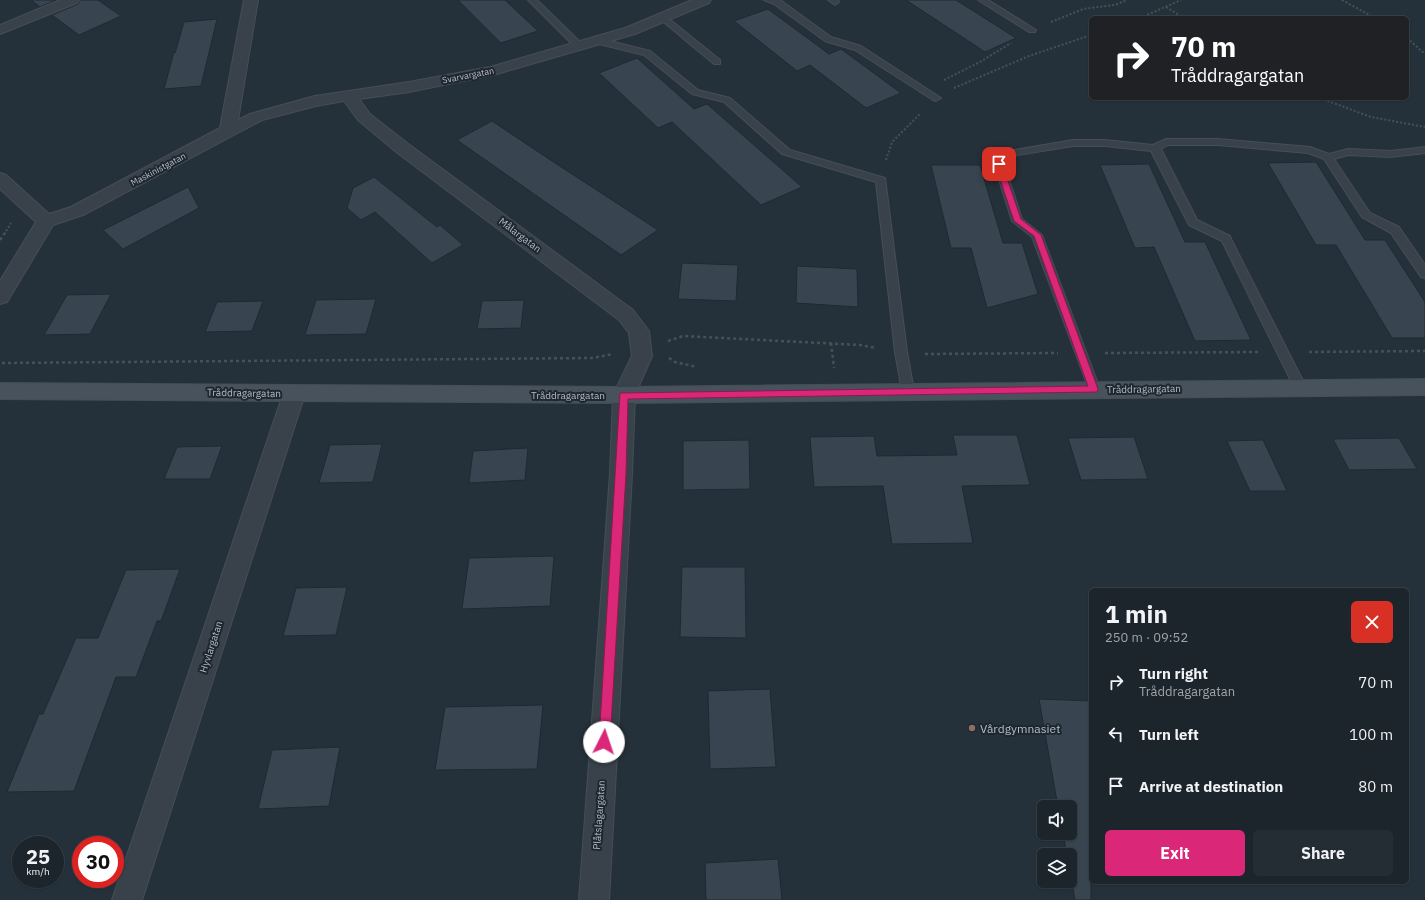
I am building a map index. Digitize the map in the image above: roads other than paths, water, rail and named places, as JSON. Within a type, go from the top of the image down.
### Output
[{"type":"main road","name":"Tråddragargatan","points":[[0,391],[624,395],[1425,386]]},
{"type":"street","points":[[0,30],[72,0]]},
{"type":"street","points":[[228,131],[251,0]]},
{"type":"street","name":"Svarvargatan","points":[[228,131],[256,118],[315,101],[492,71],[580,47],[630,31],[704,0]]},
{"type":"street","name":"Målargatan","points":[[348,96],[364,117],[401,147],[626,315],[649,346],[642,356],[624,395]]},
{"type":"street","name":"Maskinistgatan","points":[[46,221],[77,211],[228,131]]},
{"type":"street","points":[[0,179],[46,221],[0,297]]},
{"type":"street","name":"Hyvlargatan","points":[[127,900],[294,394]]},
{"type":"street","name":"Plåtslagargatan","points":[[594,900],[621,474],[624,395]]},
{"type":"lane","points":[[532,0],[580,47]]},
{"type":"lane","points":[[768,0],[777,2],[828,39],[858,48],[936,98]]},
{"type":"lane","points":[[982,0],[1032,30]]},
{"type":"lane","points":[[663,17],[717,62]]},
{"type":"lane","points":[[598,41],[647,54],[695,92],[727,100],[786,152],[881,180],[901,352],[908,391]]},
{"type":"lane","points":[[1094,389],[1037,235],[1018,221],[999,164],[1002,155],[1073,143],[1105,143],[1155,148],[1166,142],[1218,142],[1310,150],[1328,157],[1348,152],[1391,154],[1425,150]]},
{"type":"lane","points":[[1155,148],[1193,222],[1226,239],[1300,387]]},
{"type":"lane","points":[[1328,157],[1366,215],[1395,230],[1425,274]]},
{"type":"place","name":"Vårdgymnasiet","points":[[972,728]]}]
